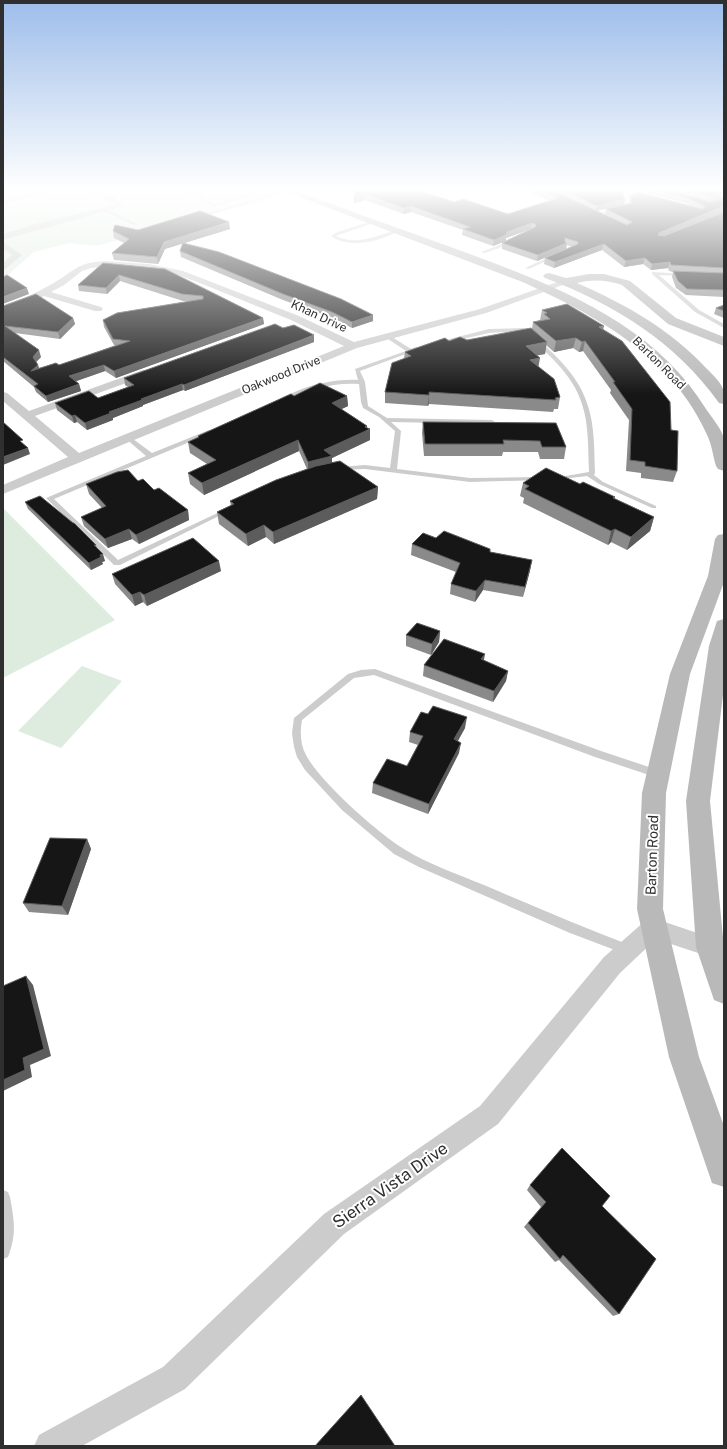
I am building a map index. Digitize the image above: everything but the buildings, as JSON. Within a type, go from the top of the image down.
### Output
[{"type":"main road","name":"Barton Road","points":[[471,259],[547,288],[612,322],[638,339],[682,382],[697,404],[715,436],[724,466]]},
{"type":"main road","points":[[501,259],[505,260]]},
{"type":"main road","name":"Barton Road","points":[[523,267],[566,282],[612,304],[658,331],[704,374],[724,400]]},
{"type":"main road","points":[[566,282],[592,276],[618,279],[626,283],[672,321],[724,342]]},
{"type":"main road","name":"Barton Road","points":[[724,539],[717,576],[680,674],[654,793],[650,909],[653,928],[684,1057],[724,1171]]},
{"type":"main road","points":[[724,626],[719,646],[698,800],[710,947],[724,990]]},
{"type":"street","points":[[3,268],[14,259]]},
{"type":"street","name":"Khan Drive","points":[[43,293],[62,284],[79,269],[90,265],[105,264],[149,267],[180,273],[295,318],[353,346]]},
{"type":"street","name":"Oakwood Drive","points":[[3,490],[127,437],[353,346],[483,312],[566,282]]},
{"type":"street","points":[[3,309],[43,293],[98,309]]},
{"type":"street","points":[[280,324],[295,318]]},
{"type":"street","points":[[28,415],[161,367]]},
{"type":"street","points":[[3,395],[77,458]]},
{"type":"street","points":[[653,928],[710,947]]},
{"type":"street","name":"Sierra Vista Drive","points":[[50,1446],[174,1378],[334,1224],[489,1115],[612,965],[653,928]]},
{"type":"lane","points":[[523,267],[547,259]]},
{"type":"lane","points":[[693,275],[654,273],[697,311],[724,326]]},
{"type":"lane","points":[[393,471],[398,431],[386,420],[365,407],[362,382],[357,370],[427,346],[489,331],[523,329],[544,347],[570,376],[584,402],[591,440],[592,473],[589,474]]},
{"type":"lane","points":[[387,336],[410,351]]},
{"type":"lane","points":[[277,402],[326,382],[362,382]]},
{"type":"lane","points":[[386,420],[492,422]]},
{"type":"lane","points":[[217,428],[50,498],[117,563],[233,508]]},
{"type":"lane","points":[[127,437],[151,456]]},
{"type":"lane","points":[[335,470],[366,468],[470,480],[544,479]]},
{"type":"lane","points":[[552,479],[589,474],[601,483],[654,507]]},
{"type":"lane","points":[[629,950],[574,929],[423,864],[399,851],[322,784],[302,758],[297,742],[296,728],[298,718],[352,676],[361,673],[375,672],[598,754],[658,774]]},
{"type":"lane","points":[[3,1196],[8,1229],[3,1252]]},
{"type":"green space","points":[[3,259],[26,259],[3,279]]},
{"type":"green space","points":[[3,508],[115,620],[3,678]]},
{"type":"green space","points":[[82,666],[122,681],[61,748],[18,731]]}]
